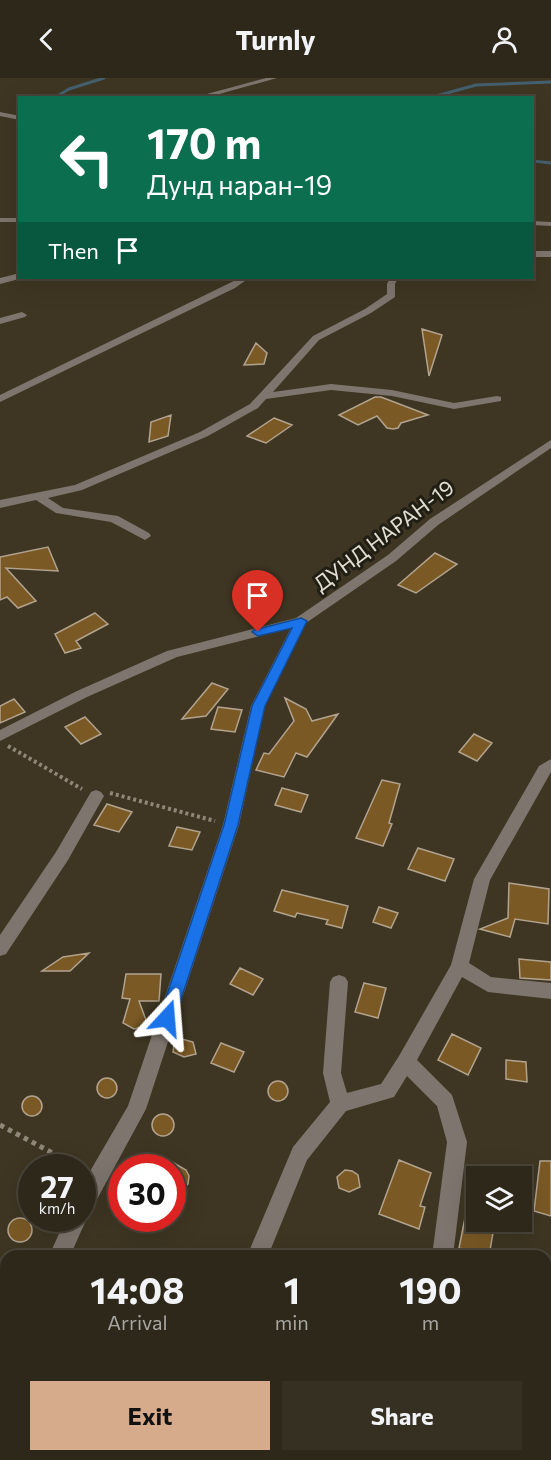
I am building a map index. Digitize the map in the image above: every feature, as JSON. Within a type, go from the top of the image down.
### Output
[{"type":"street","points":[[203,96],[274,78]]},
{"type":"street","points":[[0,114],[18,118]]},
{"type":"street","points":[[0,220],[18,220]]},
{"type":"street","points":[[534,223],[551,224]]},
{"type":"street","points":[[534,254],[551,254]]},
{"type":"street","points":[[0,281],[18,276]]},
{"type":"street","points":[[0,399],[243,279]]},
{"type":"street","points":[[0,504],[78,488],[204,434],[254,405],[315,338],[368,312],[392,295],[391,284],[394,279]]},
{"type":"street","points":[[0,321],[22,315]]},
{"type":"street","points":[[263,396],[331,387],[392,393],[454,405],[497,399]]},
{"type":"street","name":"ДУНД НАРАН-19","points":[[2,735],[82,694],[172,654],[301,621],[392,558],[434,522],[551,443]]},
{"type":"street","points":[[38,496],[60,511],[114,519],[145,536]]},
{"type":"street","points":[[96,1179],[136,1109],[231,825],[258,706],[301,621]]},
{"type":"street","points":[[260,1250],[300,1154],[340,1104],[387,1091],[406,1062],[459,966],[482,879],[544,770],[551,764]]},
{"type":"street","points":[[0,949],[62,856],[96,793]]},
{"type":"street","points":[[459,966],[488,984],[551,991]]},
{"type":"street","points":[[339,982],[332,1073],[340,1104]]},
{"type":"street","points":[[406,1062],[445,1101],[457,1142],[443,1250]]},
{"type":"street","points":[[62,1250],[70,1232]]},
{"type":"path","points":[[2,735],[2,742],[51,773],[96,793],[231,825]]},
{"type":"path","points":[[0,1125],[55,1154]]},
{"type":"building","points":[[422,329],[442,335],[429,376]]},
{"type":"building","points":[[256,343],[267,353],[264,364],[244,365]]},
{"type":"building","points":[[375,397],[381,397],[428,415],[401,423],[398,428],[393,429],[387,428],[377,416],[358,425],[339,415]]},
{"type":"building","points":[[171,415],[168,436],[149,442],[151,422]]},
{"type":"building","points":[[274,418],[292,425],[266,443],[247,436]]},
{"type":"building","points":[[48,547],[58,571],[6,568],[36,601],[18,608],[7,597],[0,600],[0,557]]},
{"type":"building","points":[[435,553],[457,564],[416,593],[398,585]]},
{"type":"building","points":[[95,613],[108,624],[76,641],[81,648],[65,653],[55,634]]},
{"type":"building","points":[[212,683],[228,689],[206,716],[182,719]]},
{"type":"building","points":[[285,698],[306,709],[312,721],[338,714],[307,757],[296,753],[284,777],[256,770],[264,753],[269,754],[294,721]]},
{"type":"building","points":[[14,699],[25,712],[0,723],[0,706]]},
{"type":"building","points":[[218,707],[242,710],[235,732],[211,729]]},
{"type":"building","points":[[85,717],[101,734],[81,744],[65,727]]},
{"type":"building","points":[[474,734],[492,743],[477,761],[459,752]]},
{"type":"building","points":[[382,780],[400,784],[389,823],[392,824],[383,846],[356,838]]},
{"type":"building","points":[[282,788],[308,795],[301,812],[275,805]]},
{"type":"building","points":[[107,804],[132,812],[119,832],[94,825]]},
{"type":"building","points":[[177,827],[200,832],[192,850],[169,846]]},
{"type":"building","points":[[418,848],[454,859],[445,881],[408,869]]},
{"type":"building","points":[[509,883],[549,889],[548,924],[515,919],[510,937],[480,929],[508,918]]},
{"type":"building","points":[[282,890],[348,906],[342,928],[326,924],[328,920],[297,913],[295,917],[274,911]]},
{"type":"building","points":[[379,907],[398,913],[391,928],[373,922]]},
{"type":"building","points":[[89,953],[70,971],[42,971],[63,957]]},
{"type":"building","points":[[519,959],[551,962],[551,980],[520,978]]},
{"type":"building","points":[[240,968],[263,979],[253,995],[230,984]]},
{"type":"building","points":[[126,974],[161,974],[159,1001],[139,1001],[146,1020],[141,1027],[134,1029],[123,1023],[130,999],[122,998]]},
{"type":"building","points":[[364,983],[386,988],[378,1018],[355,1012]]},
{"type":"building","points":[[452,1034],[481,1048],[468,1075],[438,1060]]},
{"type":"building","points":[[182,1039],[193,1042],[196,1054],[184,1057],[173,1052],[174,1045]]},
{"type":"building","points":[[221,1043],[244,1052],[234,1072],[211,1063]]},
{"type":"building","points":[[506,1060],[526,1062],[527,1082],[506,1079]]},
{"type":"building","points":[[107,1078],[114,1081],[117,1088],[114,1095],[107,1098],[100,1095],[97,1088],[100,1081]]},
{"type":"building","points":[[278,1081],[285,1084],[288,1091],[285,1098],[278,1101],[271,1098],[268,1091],[271,1084]]},
{"type":"building","points":[[28,1096],[36,1096],[42,1102],[42,1110],[36,1116],[28,1116],[22,1110],[22,1102]]},
{"type":"building","points":[[163,1114],[173,1121],[174,1125],[167,1135],[163,1136],[153,1129],[152,1125],[159,1115]]},
{"type":"building","points":[[399,1160],[431,1173],[420,1206],[425,1207],[419,1229],[379,1214]]},
{"type":"building","points":[[540,1161],[551,1161],[551,1216],[534,1211]]},
{"type":"building","points":[[186,1170],[189,1176],[186,1186]]},
{"type":"building","points":[[345,1170],[358,1175],[360,1187],[349,1192],[339,1188],[337,1177]]},
{"type":"building","points":[[18,1218],[18,1232],[32,1232],[24,1241],[16,1241],[9,1234],[9,1226]]},
{"type":"building","points":[[465,1218],[466,1232],[493,1232],[490,1250],[459,1248]]},
{"type":"waterway","points":[[59,96],[69,89],[104,78]]},
{"type":"waterway","points":[[436,96],[476,85],[551,82]]},
{"type":"waterway","points":[[534,161],[551,163]]},
{"type":"route","points":[[167,1018],[231,825],[258,706],[301,621],[258,632]]}]
